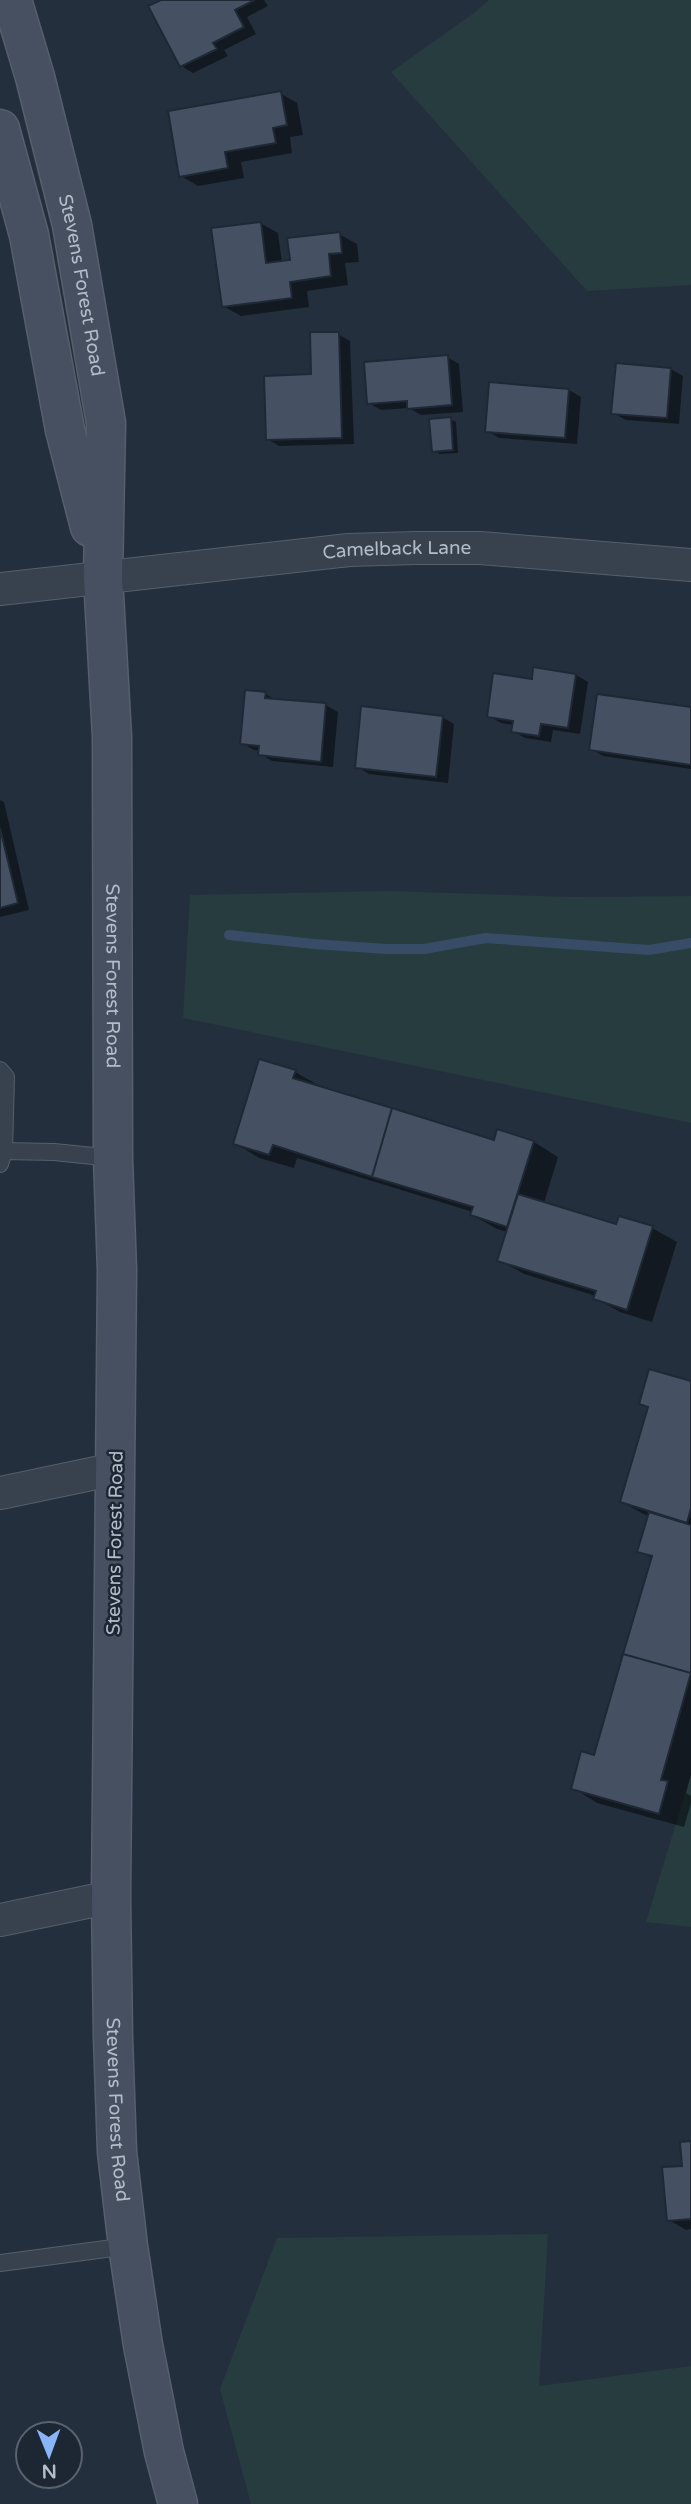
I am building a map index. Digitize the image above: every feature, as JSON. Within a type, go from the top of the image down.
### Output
[{"type":"street","name":"Stevens Forest Road","points":[[12,0],[35,77],[72,225],[106,423],[103,577],[112,737],[113,1158],[117,1271],[111,1897],[113,2037],[117,2152],[128,2246],[143,2345],[164,2452],[178,2504]]},
{"type":"street","name":"Stevens Forest Road","points":[[0,129],[29,235],[65,430],[103,577]]},
{"type":"street","name":"Camelback Lane","points":[[0,589],[349,550],[480,548],[691,565]]},
{"type":"street","points":[[0,1493],[115,1469]]},
{"type":"street","points":[[0,1920],[111,1897]]},
{"type":"lane","points":[[0,1070],[6,1077],[1,1155],[54,1152],[113,1158]]},
{"type":"lane","points":[[0,2263],[128,2246]]},
{"type":"green space","points":[[489,0],[691,0],[691,285],[587,291],[391,72]]},
{"type":"green space","points":[[389,891],[572,897],[691,896],[691,1123],[183,1018],[190,895]]},
{"type":"green space","points":[[691,1774],[691,1927],[646,1922]]},
{"type":"green space","points":[[548,2234],[539,2386],[691,2366],[691,2504],[251,2504],[220,2389],[277,2238]]},
{"type":"building","points":[[161,0],[255,0],[235,10],[244,27],[213,43],[217,49],[180,67],[148,6]]},
{"type":"building","points":[[281,91],[287,125],[273,128],[276,143],[225,152],[228,168],[179,177],[168,111]]},
{"type":"building","points":[[261,222],[266,263],[290,260],[287,238],[340,232],[342,253],[329,254],[331,276],[290,282],[292,298],[222,307],[211,228]]},
{"type":"building","points":[[310,332],[339,332],[342,438],[266,440],[264,376],[311,374]]},
{"type":"building","points":[[448,355],[452,405],[407,409],[407,401],[367,404],[364,362]]},
{"type":"building","points":[[616,363],[671,368],[667,418],[611,414]]},
{"type":"building","points":[[489,382],[569,389],[565,438],[485,432]]},
{"type":"building","points":[[451,417],[453,450],[432,452],[429,419]]},
{"type":"building","points":[[533,667],[576,674],[568,728],[541,724],[539,736],[511,732],[513,721],[487,717],[493,673],[532,679]]},
{"type":"building","points":[[245,690],[266,692],[265,698],[326,703],[321,762],[258,755],[259,746],[240,744]]},
{"type":"building","points":[[597,694],[691,707],[691,765],[589,750]]},
{"type":"building","points":[[361,706],[443,716],[436,777],[355,768]]},
{"type":"building","points":[[0,828],[18,903],[0,908]]},
{"type":"building","points":[[259,1059],[296,1070],[293,1078],[392,1108],[372,1177],[273,1145],[269,1155],[233,1144]]},
{"type":"building","points":[[392,1108],[494,1140],[497,1129],[534,1141],[507,1227],[470,1215],[473,1207],[372,1177]]},
{"type":"building","points":[[518,1194],[616,1224],[619,1216],[653,1226],[627,1310],[593,1299],[596,1291],[497,1261]]},
{"type":"building","points":[[649,1369],[691,1381],[691,1508],[687,1523],[620,1502],[648,1407],[639,1404]]},
{"type":"building","points":[[649,1512],[691,1525],[691,1673],[623,1654],[652,1556],[637,1552]]},
{"type":"building","points":[[623,1654],[691,1673],[661,1780],[668,1781],[659,1814],[571,1789],[581,1751],[594,1755]]},
{"type":"building","points":[[691,2141],[691,2219],[667,2221],[662,2167],[682,2166],[680,2142]]},
{"type":"waterway","points":[[229,935],[386,949],[424,949],[486,938],[649,950],[691,943]]}]
